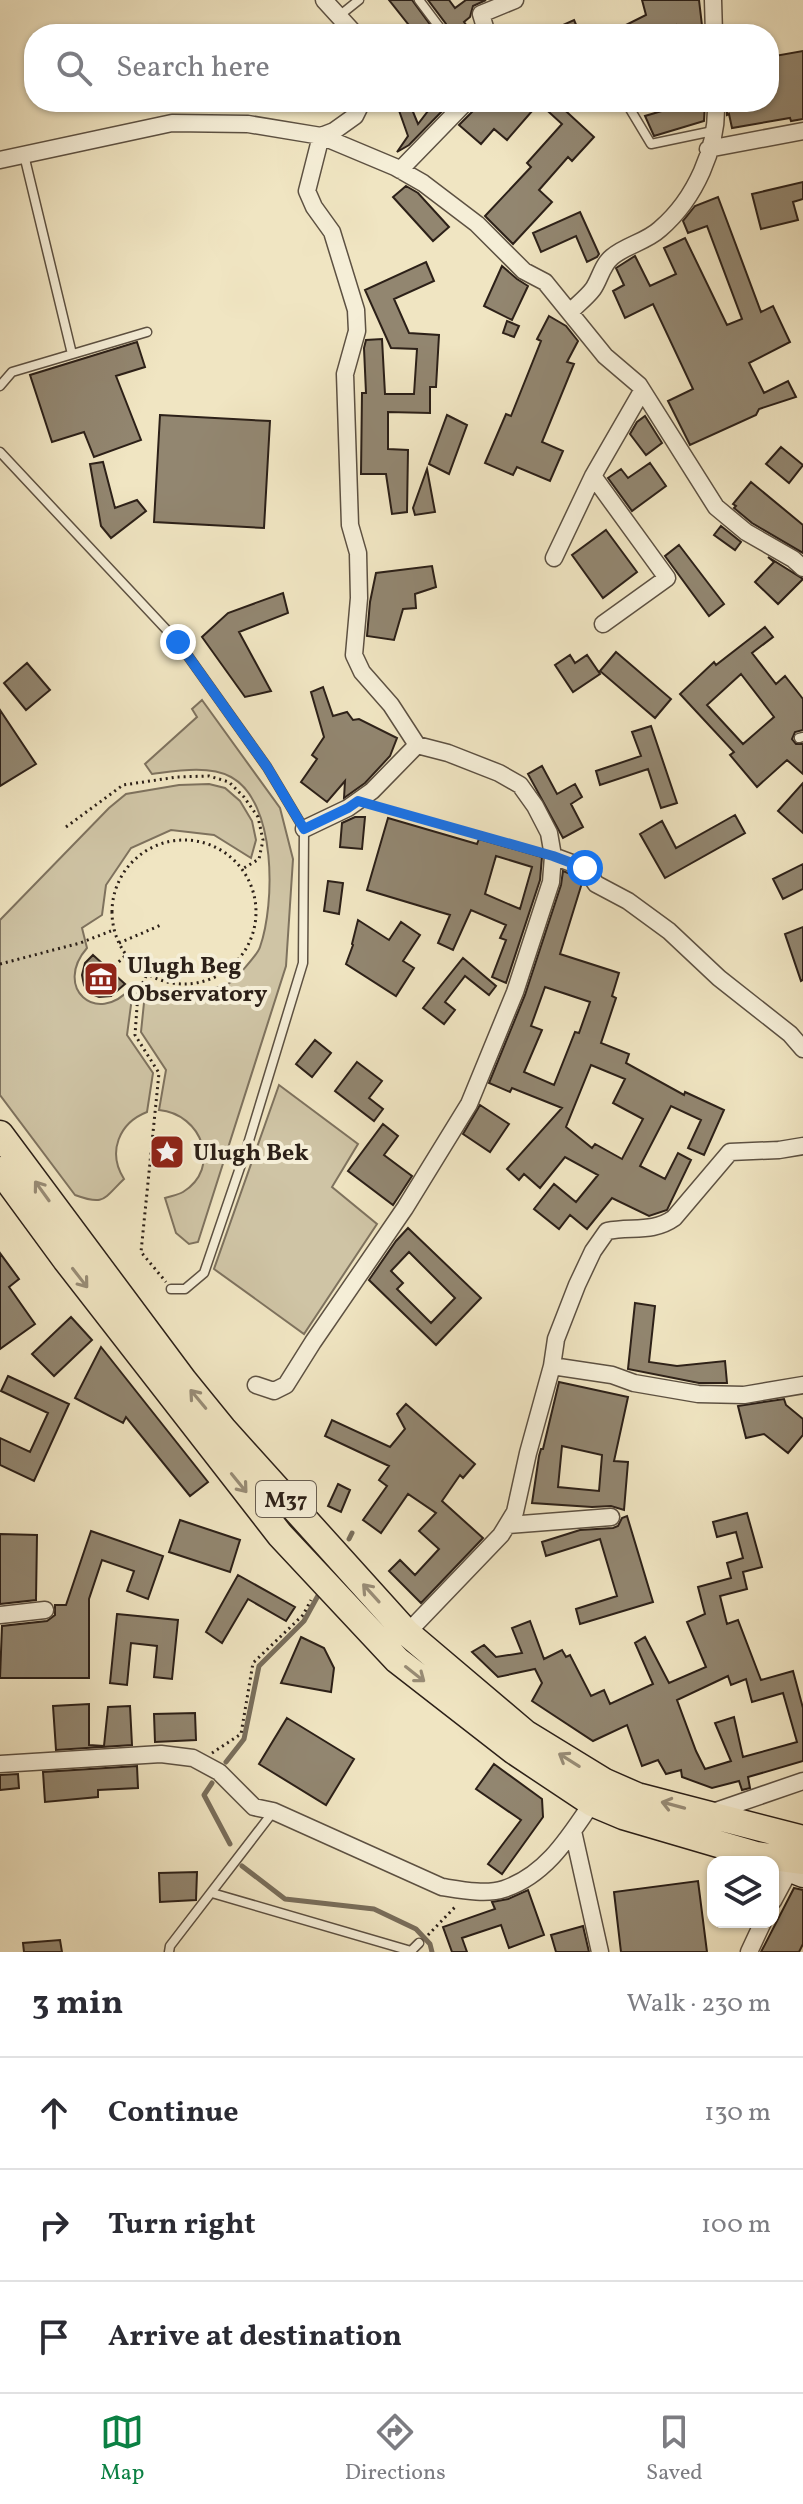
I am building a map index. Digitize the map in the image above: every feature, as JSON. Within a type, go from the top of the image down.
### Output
[{"type":"main road","name":"M37","points":[[0,1134],[184,1381],[216,1438],[280,1535],[397,1660],[514,1751],[592,1803],[706,1814],[786,1861]]},
{"type":"main road","name":"M37","points":[[0,1170],[216,1438],[407,1633],[525,1733],[605,1782],[630,1806],[786,1861]]},
{"type":"street","points":[[324,0],[346,24]]},
{"type":"street","points":[[484,24],[481,14],[515,0]]},
{"type":"street","points":[[713,0],[714,24]]},
{"type":"street","points":[[321,136],[334,131],[357,112]]},
{"type":"street","points":[[400,170],[456,112]]},
{"type":"street","points":[[571,311],[593,289],[613,256],[660,230],[680,208],[705,166],[717,112]]},
{"type":"street","points":[[0,160],[172,123],[248,124],[321,136],[400,170],[423,183],[477,224],[524,271],[545,282],[605,356],[639,385],[716,507],[746,532],[803,568]]},
{"type":"street","points":[[708,149],[803,131]]},
{"type":"street","points":[[256,1385],[274,1391],[286,1385],[405,1208],[469,1104],[515,992],[551,882],[553,856],[549,833],[520,785],[499,773],[448,753],[417,745],[391,705],[362,672],[354,655],[359,598],[358,553],[350,525],[345,374],[357,331],[356,310],[332,232],[307,191],[321,136]]},
{"type":"street","points":[[554,558],[593,476],[642,391]]},
{"type":"street","points":[[593,476],[667,578],[603,624]]},
{"type":"street","points":[[304,829],[348,808],[372,791],[417,745]]},
{"type":"street","points":[[553,856],[585,868],[596,884],[628,901],[669,931],[719,978],[790,1034],[803,1049]]},
{"type":"street","points":[[407,1633],[501,1535],[515,1512],[556,1339],[593,1251],[607,1231],[656,1228],[665,1224],[674,1218],[730,1152],[803,1146]]},
{"type":"street","points":[[552,1366],[612,1375],[634,1383],[698,1394],[744,1395],[803,1385]]},
{"type":"street","points":[[508,1525],[611,1517]]},
{"type":"street","points":[[0,1615],[45,1610]]},
{"type":"street","points":[[0,1764],[161,1754],[193,1758],[219,1772],[254,1807],[273,1811],[442,1887],[471,1891],[503,1890],[536,1872],[560,1850],[592,1803]]},
{"type":"street","points":[[706,1814],[803,1781]]},
{"type":"street","points":[[573,1831],[600,1952]]},
{"type":"street","points":[[779,1883],[786,1861]]},
{"type":"street","points":[[749,1952],[760,1928]]},
{"type":"lane","points":[[339,16],[359,0]]},
{"type":"lane","points":[[419,0],[437,24]]},
{"type":"lane","points":[[632,112],[651,144],[714,131]]},
{"type":"lane","points":[[24,155],[72,354]]},
{"type":"lane","points":[[0,386],[12,372],[147,332]]},
{"type":"lane","points":[[0,452],[178,642],[267,767],[304,829],[303,963],[247,1147],[204,1273],[185,1289],[171,1289]]},
{"type":"lane","points":[[169,1952],[170,1946],[273,1811]]},
{"type":"lane","points":[[212,1893],[412,1952],[419,1943]]},
{"type":"path","points":[[66,827],[123,785],[209,776],[229,782],[258,817],[263,840],[259,859],[244,868]]},
{"type":"path","points":[[358,801],[553,856]]},
{"type":"path","points":[[172,839],[212,844],[244,868],[258,906],[251,946],[224,975],[185,986],[146,976],[125,956],[113,930],[114,890],[136,856],[172,839]]},
{"type":"path","points":[[119,943],[161,925]]},
{"type":"path","points":[[0,964],[80,943],[113,930]]},
{"type":"path","points":[[110,970],[125,956]]},
{"type":"path","points":[[146,976],[138,993],[135,1035],[159,1073],[141,1252],[171,1289]]},
{"type":"path","points":[[199,1761],[241,1734],[253,1663],[303,1615],[321,1579]]},
{"type":"path","points":[[433,1930],[471,1891]]},
{"type":"shaded area","points":[[202,700],[280,808],[293,859],[286,966],[198,1242],[189,1244],[176,1233],[165,1198],[183,1192],[195,1182],[202,1170],[202,1144],[196,1131],[186,1121],[159,1110],[166,1070],[141,1032],[145,993],[151,989],[193,993],[231,982],[260,947],[270,881],[264,830],[257,808],[246,790],[222,773],[192,770],[152,774],[145,764],[197,717],[192,709]]},
{"type":"shaded area","points":[[209,784],[225,788],[240,801],[252,821],[256,840],[251,858],[214,835],[171,830],[131,848],[106,885],[102,915],[82,928],[87,948],[78,963],[75,976],[77,988],[83,997],[93,1003],[105,1004],[118,999],[131,988],[133,990],[127,1035],[153,1073],[147,1112],[129,1123],[116,1149],[116,1159],[124,1179],[103,1199],[92,1200],[75,1195],[0,1095],[0,920],[126,794],[179,785]]},
{"type":"shaded area","points":[[279,1085],[358,1144],[332,1187],[377,1224],[304,1334],[214,1269]]},
{"type":"building","points":[[389,0],[412,0],[430,24],[408,24]]},
{"type":"building","points":[[428,0],[449,0],[455,8],[466,0],[486,0],[473,6],[466,24],[446,24]]},
{"type":"building","points":[[642,0],[699,0],[702,24],[628,24],[646,15]]},
{"type":"building","points":[[803,51],[803,119],[791,121],[790,118],[732,128],[727,112],[779,112],[779,55]]},
{"type":"building","points":[[400,112],[413,112],[418,124],[427,112],[441,112],[409,145],[397,152],[408,136]]},
{"type":"building","points":[[472,112],[531,112],[507,140],[494,129],[481,144],[459,125]]},
{"type":"building","points":[[549,112],[567,112],[594,137],[572,161],[568,157],[539,190],[552,202],[513,244],[485,216],[531,167],[527,163],[562,124]]},
{"type":"building","points":[[659,112],[704,112],[704,121],[654,136],[645,116]]},
{"type":"building","points":[[803,182],[803,199],[793,202],[798,220],[761,229],[752,194]]},
{"type":"building","points":[[406,186],[418,193],[449,227],[433,241],[393,197]]},
{"type":"building","points":[[718,197],[761,312],[773,306],[790,342],[749,363],[764,393],[788,381],[796,397],[759,409],[756,415],[690,445],[668,401],[693,389],[653,304],[625,318],[613,291],[624,285],[616,268],[635,256],[650,286],[676,274],[664,248],[685,238],[727,325],[742,319],[707,226],[688,233],[683,221],[695,206]]},
{"type":"building","points":[[580,212],[599,254],[597,257],[587,262],[576,236],[541,252],[533,233]]},
{"type":"building","points":[[426,262],[434,281],[394,299],[409,333],[439,335],[436,387],[430,387],[430,413],[388,412],[388,449],[408,450],[407,512],[392,514],[386,474],[361,474],[362,393],[366,393],[364,348],[366,340],[382,339],[385,394],[414,394],[417,349],[391,348],[365,290]]},
{"type":"building","points":[[502,266],[528,286],[512,320],[484,306]]},
{"type":"building","points":[[549,316],[566,326],[578,341],[567,362],[574,364],[542,442],[563,451],[550,481],[517,467],[513,475],[485,463],[506,414],[511,416],[541,341],[537,339]]},
{"type":"building","points":[[507,321],[519,326],[514,337],[503,333]]},
{"type":"building","points":[[137,342],[145,367],[116,376],[141,440],[94,457],[84,432],[52,442],[30,375]]},
{"type":"building","points":[[160,415],[270,421],[264,528],[154,522]]},
{"type":"building","points":[[447,415],[467,425],[449,474],[429,464]]},
{"type":"building","points":[[645,416],[662,443],[646,455],[630,434]]},
{"type":"building","points":[[781,447],[803,465],[789,483],[766,464]]},
{"type":"building","points":[[103,462],[115,508],[137,500],[146,511],[111,538],[101,526],[90,464]]},
{"type":"building","points":[[650,463],[666,486],[632,511],[608,478],[621,469],[628,478]]},
{"type":"building","points":[[427,469],[435,512],[415,515],[413,508]]},
{"type":"building","points":[[751,482],[803,525],[803,553],[752,523],[734,508],[736,506],[733,504]]},
{"type":"building","points":[[721,526],[741,542],[735,550],[714,535]]},
{"type":"building","points":[[606,530],[637,572],[603,598],[572,555]]},
{"type":"building","points":[[679,545],[724,604],[709,616],[665,556]]},
{"type":"building","points":[[768,557],[803,579],[778,604],[755,582],[774,562]]},
{"type":"building","points":[[432,566],[436,587],[415,594],[416,608],[403,609],[394,640],[367,636],[376,573]]},
{"type":"building","points":[[283,593],[288,613],[239,632],[271,691],[245,697],[202,637],[228,613]]},
{"type":"building","points":[[765,627],[773,637],[752,653],[776,684],[785,676],[803,699],[803,730],[795,732],[792,739],[796,744],[803,744],[803,774],[787,760],[757,787],[730,755],[734,752],[680,694],[714,662],[716,665]],"holes":[[[741,674],[774,717],[743,744],[707,705]]]},
{"type":"building","points":[[616,652],[671,699],[655,718],[600,671]]},
{"type":"building","points":[[570,655],[575,663],[587,655],[600,674],[573,692],[555,665]]},
{"type":"building","points":[[27,663],[50,690],[26,710],[4,683]]},
{"type":"building","points":[[323,687],[333,716],[347,712],[353,720],[359,719],[397,738],[390,756],[365,783],[344,798],[345,781],[327,802],[301,782],[317,759],[312,755],[324,737],[311,692]]},
{"type":"building","points":[[0,710],[36,764],[0,786]]},
{"type":"building","points":[[651,726],[677,803],[661,808],[648,769],[600,785],[596,771],[641,756],[632,732]]},
{"type":"building","points":[[542,766],[557,794],[575,784],[582,797],[571,804],[583,827],[563,838],[528,774]]},
{"type":"building","points":[[803,783],[803,833],[778,811]]},
{"type":"building","points":[[735,815],[745,833],[665,878],[640,834],[662,821],[676,848]]},
{"type":"building","points":[[355,817],[365,817],[362,849],[340,847],[342,823]]},
{"type":"building","points":[[388,818],[477,844],[479,839],[542,857],[540,880],[506,983],[492,977],[506,940],[500,938],[506,925],[471,910],[453,950],[438,943],[450,915],[367,890]],"holes":[[[496,856],[532,867],[520,909],[485,894]]]},
{"type":"building","points":[[803,864],[803,889],[783,899],[773,879]]},
{"type":"building","points":[[563,871],[578,877],[582,883],[560,954],[619,973],[612,996],[616,998],[601,1043],[629,1054],[626,1063],[684,1095],[685,1092],[724,1110],[704,1155],[688,1148],[701,1120],[671,1106],[640,1166],[665,1179],[678,1153],[691,1160],[667,1210],[649,1216],[612,1198],[587,1229],[570,1215],[559,1229],[534,1209],[554,1184],[576,1202],[598,1175],[565,1157],[540,1188],[524,1174],[519,1180],[507,1169],[562,1108],[512,1088],[510,1092],[489,1083],[525,995]],"holes":[[[545,987],[590,1002],[554,1085],[524,1072],[542,1030],[531,1026]],[[591,1065],[625,1079],[613,1103],[643,1119],[622,1159],[595,1144],[592,1148],[566,1127]]]},
{"type":"building","points":[[328,881],[343,883],[339,914],[324,911]]},
{"type":"building","points":[[358,920],[389,940],[401,922],[420,935],[403,961],[414,968],[396,996],[346,964]]},
{"type":"building","points":[[803,927],[803,980],[801,981],[785,934]]},
{"type":"building","name":"Ulugh Beg Observatory","points":[[93,955],[125,984],[111,996],[99,997],[89,993],[84,985],[82,975],[85,963]]},
{"type":"building","points":[[463,958],[496,986],[489,995],[465,976],[445,1002],[455,1010],[444,1024],[423,1008]]},
{"type":"building","points":[[315,1040],[331,1053],[312,1077],[296,1064]]},
{"type":"building","points":[[357,1062],[382,1081],[369,1098],[383,1109],[374,1121],[335,1091]]},
{"type":"building","points":[[480,1105],[509,1124],[490,1152],[463,1134]]},
{"type":"building","points":[[383,1124],[398,1136],[384,1155],[412,1176],[393,1205],[348,1171]]},
{"type":"building","points":[[408,1228],[481,1298],[436,1345],[369,1280]],"holes":[[[409,1252],[455,1298],[431,1323],[397,1289],[403,1283],[391,1271]]]},
{"type":"building","points":[[0,1253],[19,1279],[9,1287],[35,1324],[0,1349]]},
{"type":"building","points":[[635,1303],[655,1306],[649,1362],[677,1366],[725,1361],[727,1383],[699,1383],[628,1369]]},
{"type":"building","points":[[71,1317],[92,1340],[54,1376],[32,1354]]},
{"type":"building","points":[[101,1347],[208,1482],[190,1496],[126,1417],[123,1423],[75,1398]]},
{"type":"building","points":[[8,1376],[69,1404],[34,1481],[0,1465],[0,1438],[30,1452],[48,1413],[1,1391]]},
{"type":"building","points":[[559,1382],[628,1397],[614,1461],[628,1462],[624,1510],[611,1506],[532,1503],[539,1456]],"holes":[[[562,1446],[602,1455],[599,1491],[558,1487]]]},
{"type":"building","points":[[784,1399],[786,1405],[803,1419],[803,1435],[788,1453],[764,1434],[746,1438],[738,1406]]},
{"type":"building","points":[[406,1404],[475,1464],[463,1478],[460,1475],[442,1501],[483,1538],[421,1603],[389,1571],[400,1560],[415,1575],[439,1549],[419,1531],[436,1513],[408,1494],[381,1533],[363,1520],[387,1486],[379,1480],[389,1466],[325,1436],[332,1420],[390,1447],[405,1429],[397,1414]]},
{"type":"building","points":[[338,1484],[350,1490],[341,1512],[328,1506]]},
{"type":"building","points":[[747,1513],[762,1567],[743,1572],[747,1589],[720,1596],[727,1624],[738,1620],[761,1680],[793,1671],[803,1708],[803,1761],[748,1777],[750,1788],[742,1790],[739,1781],[712,1788],[682,1777],[681,1770],[666,1774],[658,1760],[642,1766],[627,1725],[593,1741],[532,1701],[542,1683],[535,1669],[498,1677],[472,1652],[484,1645],[496,1657],[522,1653],[512,1628],[530,1621],[544,1659],[562,1650],[566,1657],[570,1655],[591,1696],[604,1690],[610,1704],[653,1684],[635,1643],[645,1637],[669,1683],[706,1667],[687,1622],[705,1614],[698,1587],[731,1578],[727,1563],[743,1558],[736,1532],[717,1537],[713,1522]],"holes":[[[728,1676],[731,1685],[746,1679],[752,1702],[783,1693],[797,1742],[743,1757],[734,1717],[715,1723],[731,1761],[705,1769],[677,1700]]]},
{"type":"building","points":[[627,1516],[653,1602],[580,1624],[576,1609],[617,1596],[600,1539],[546,1556],[542,1542],[580,1530],[613,1528]]},
{"type":"building","points":[[180,1520],[240,1540],[230,1572],[169,1552]]},
{"type":"building","points":[[91,1531],[163,1556],[148,1599],[127,1591],[134,1571],[102,1560],[89,1599],[89,1678],[0,1678],[2,1626],[47,1621],[55,1615],[55,1605],[66,1605]]},
{"type":"building","points":[[0,1534],[37,1535],[36,1600],[0,1604]]},
{"type":"building","points":[[238,1575],[295,1607],[286,1621],[248,1599],[222,1643],[206,1632]]},
{"type":"building","points":[[117,1614],[178,1620],[172,1679],[154,1677],[157,1646],[131,1643],[127,1685],[110,1683]]},
{"type":"building","points":[[301,1637],[324,1648],[334,1668],[331,1692],[281,1683]]},
{"type":"building","points":[[89,1704],[89,1745],[104,1746],[108,1707],[130,1706],[132,1745],[56,1750],[53,1706]]},
{"type":"building","points":[[195,1713],[196,1740],[155,1742],[154,1714]]},
{"type":"building","points":[[287,1718],[354,1759],[326,1805],[259,1764]]},
{"type":"building","points":[[494,1764],[542,1799],[543,1817],[502,1874],[488,1864],[521,1820],[476,1789]]},
{"type":"building","points":[[137,1766],[138,1788],[98,1790],[98,1797],[45,1802],[43,1772]]},
{"type":"building","points":[[18,1774],[19,1788],[0,1790],[0,1775]]},
{"type":"building","points":[[197,1872],[196,1900],[160,1902],[159,1873]]},
{"type":"building","points":[[698,1881],[707,1952],[621,1952],[614,1892]]},
{"type":"building","points":[[794,1888],[803,1890],[803,1944],[799,1952],[761,1952],[773,1928],[779,1928],[779,1917]]},
{"type":"building","points":[[528,1890],[544,1935],[509,1948],[501,1925],[462,1938],[467,1952],[452,1952],[443,1927],[495,1909],[492,1902]]},
{"type":"building","points":[[583,1926],[589,1952],[556,1952],[551,1935]]},
{"type":"building","points":[[60,1940],[62,1952],[24,1952],[23,1943]]},
{"type":"waterway","points":[[349,1539],[352,1533]]},
{"type":"waterway","points":[[226,1762],[244,1739],[259,1666],[304,1621],[320,1592]]},
{"type":"waterway","points":[[212,1783],[204,1795],[230,1844]]},
{"type":"waterway","points":[[242,1866],[285,1899],[374,1909],[416,1929],[430,1944],[432,1952]]},
{"type":"place","name":"Ulugh Beg Observatory","points":[[101,979]]},
{"type":"place","name":"Ulugh Bek","points":[[167,1152]]},
{"type":"route","points":[[178,642],[267,767],[304,829],[358,801],[553,856],[585,868]]}]
